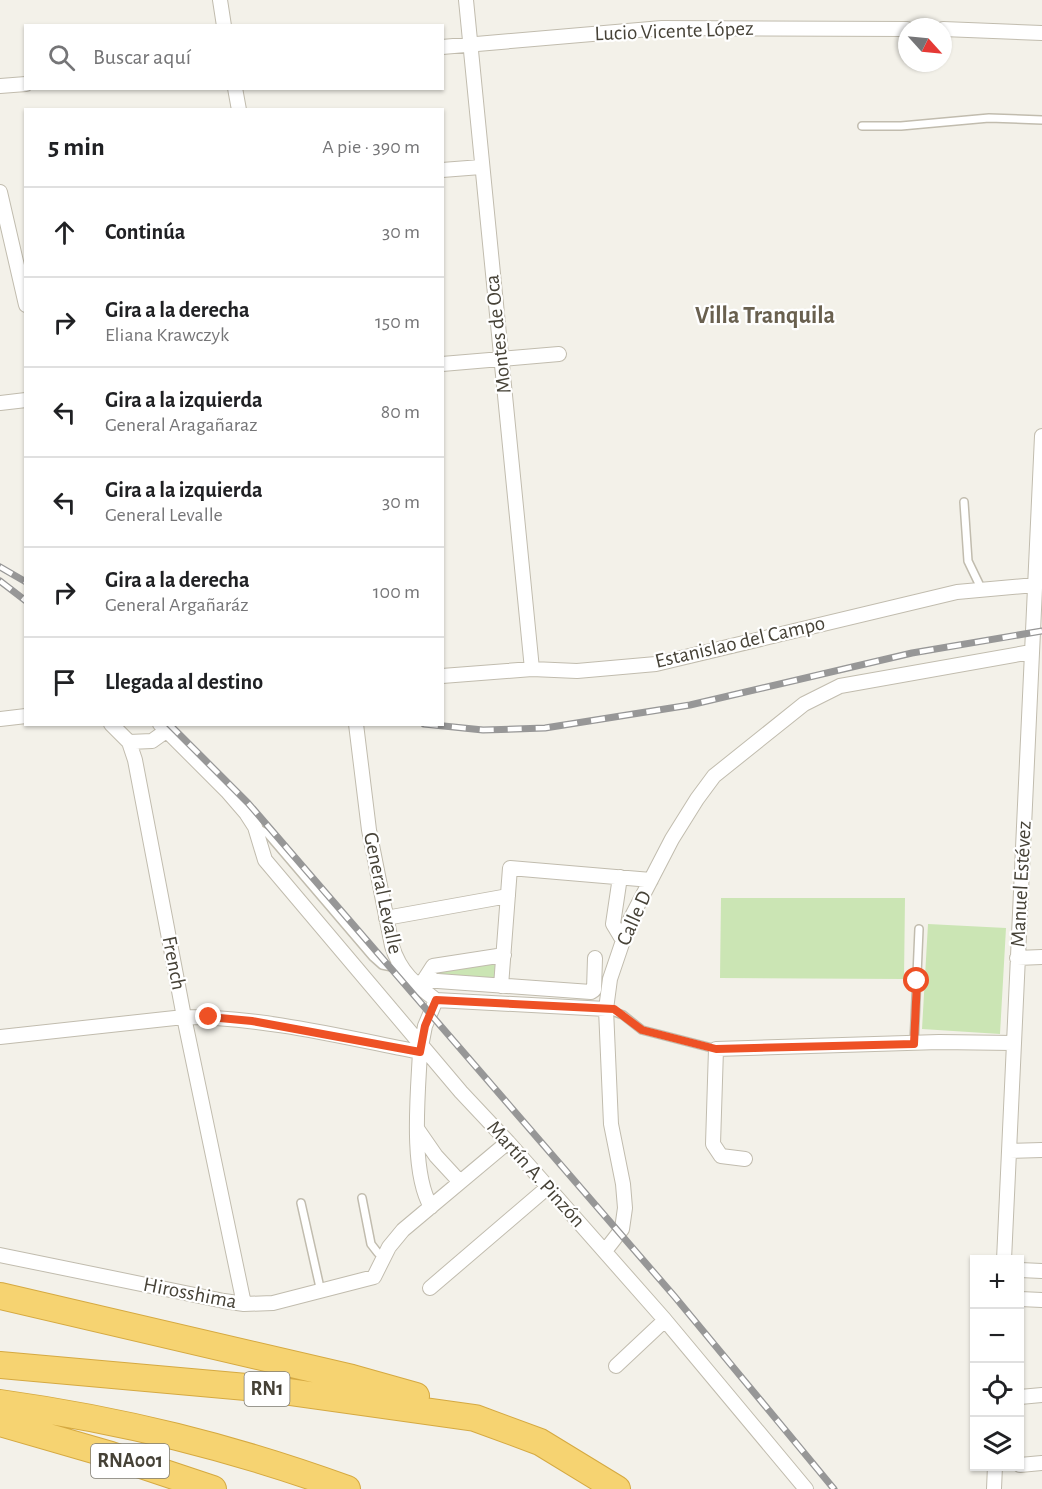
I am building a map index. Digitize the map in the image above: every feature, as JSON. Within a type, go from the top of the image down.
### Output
[{"type":"highway","points":[[0,1296],[362,1381],[442,1404],[475,1418]]},
{"type":"highway","name":"RN1","points":[[0,1365],[268,1389],[475,1418],[540,1442],[617,1489]]},
{"type":"highway","points":[[0,1404],[48,1422],[137,1426],[266,1460],[347,1489]]},
{"type":"highway","name":"RNA001","points":[[0,1423],[48,1422],[213,1489]]},
{"type":"street","points":[[220,0],[224,24]]},
{"type":"street","name":"Montes de Oca","points":[[466,0],[532,669]]},
{"type":"street","name":"Lucio Vicente López","points":[[444,47],[663,28],[898,29]]},
{"type":"street","points":[[952,29],[1042,33]]},
{"type":"street","points":[[0,86],[24,84]]},
{"type":"street","points":[[235,90],[239,108]]},
{"type":"street","points":[[444,170],[481,167]]},
{"type":"street","points":[[0,192],[24,295]]},
{"type":"street","points":[[444,364],[559,354]]},
{"type":"street","points":[[0,403],[24,400]]},
{"type":"street","name":"Manuel Estévez","points":[[1004,1255],[1017,958],[1037,625],[1035,585],[1042,436]]},
{"type":"street","name":"Estanislao del Campo","points":[[444,676],[532,669],[577,671],[656,664],[800,628],[981,588],[1035,585]]},
{"type":"street","name":"Calle D","points":[[604,1251],[622,1229],[625,1197],[611,1124],[606,1009],[610,979],[622,939],[651,879],[672,839],[714,776],[804,704],[840,686],[1035,646]]},
{"type":"street","points":[[0,719],[24,716]]},
{"type":"street","name":"General Levalle","points":[[356,726],[363,788],[386,918],[396,959],[402,969],[421,983],[436,1000]]},
{"type":"street","name":"French","points":[[115,728],[129,742],[135,760],[184,1017],[244,1304]]},
{"type":"street","points":[[129,742],[152,741],[163,728],[227,791],[255,827]]},
{"type":"street","points":[[1027,773],[1042,774]]},
{"type":"street","name":"Martín A. Pinzón","points":[[255,827],[265,860],[421,1048],[548,1186],[665,1320],[806,1489]]},
{"type":"street","points":[[501,986],[510,868],[651,879]]},
{"type":"street","points":[[620,877],[613,924],[622,939]]},
{"type":"street","points":[[386,918],[508,896]]},
{"type":"street","points":[[421,983],[433,966],[504,955]]},
{"type":"street","points":[[1017,958],[1042,957]]},
{"type":"street","points":[[421,983],[591,992],[594,990],[596,958]]},
{"type":"street","points":[[431,1206],[426,1198],[417,1128],[421,1048],[436,1000],[606,1009]]},
{"type":"street","points":[[0,1037],[184,1017],[252,1021],[421,1048]]},
{"type":"street","points":[[745,1159],[721,1156],[713,1144],[716,1049],[1013,1043]]},
{"type":"street","points":[[417,1128],[436,1156],[460,1182]]},
{"type":"street","points":[[385,1255],[404,1230],[508,1142]]},
{"type":"street","points":[[1010,1151],[1042,1150]]},
{"type":"street","points":[[430,1288],[548,1186]]},
{"type":"street","name":"Hirosshima","points":[[0,1255],[244,1304],[273,1303],[366,1281],[378,1273],[385,1255]]},
{"type":"street","points":[[1024,1270],[1042,1271]]},
{"type":"street","points":[[1024,1299],[1042,1300]]},
{"type":"street","points":[[616,1366],[665,1320]]},
{"type":"street","points":[[1024,1397],[1042,1395]]},
{"type":"street","points":[[1024,1465],[1042,1463]]},
{"type":"street","points":[[994,1489],[995,1471]]},
{"type":"lane","points":[[862,126],[901,126],[989,117],[1042,120]]},
{"type":"lane","points":[[964,502],[968,561],[981,588]]},
{"type":"lane","points":[[255,827],[268,834],[373,957],[382,965],[402,969]]},
{"type":"lane","points":[[914,1044],[919,929]]},
{"type":"lane","points":[[606,1009],[623,1015],[642,1030],[716,1049]]},
{"type":"lane","points":[[362,1198],[371,1244],[378,1253],[385,1255]]},
{"type":"lane","points":[[301,1203],[321,1292]]},
{"type":"green space","points":[[721,898],[905,898],[904,979],[720,978]]},
{"type":"green space","points":[[928,924],[1006,928],[1000,1034],[922,1029]]},
{"type":"green space","points":[[498,962],[497,982],[433,976],[439,970]]},
{"type":"railway","points":[[0,567],[24,581]]},
{"type":"railway","points":[[0,581],[24,599]]},
{"type":"railway","points":[[444,726],[483,730],[545,728],[690,705],[912,653],[1042,631]]},
{"type":"railway","points":[[171,726],[248,803],[675,1297],[834,1489]]},
{"type":"district","name":"Villa Tranquila","points":[[765,316]]},
{"type":"route","points":[[209,1017],[252,1021],[420,1052],[429,1013],[436,1000],[614,1009],[642,1030],[716,1049],[914,1044],[917,981]]}]
